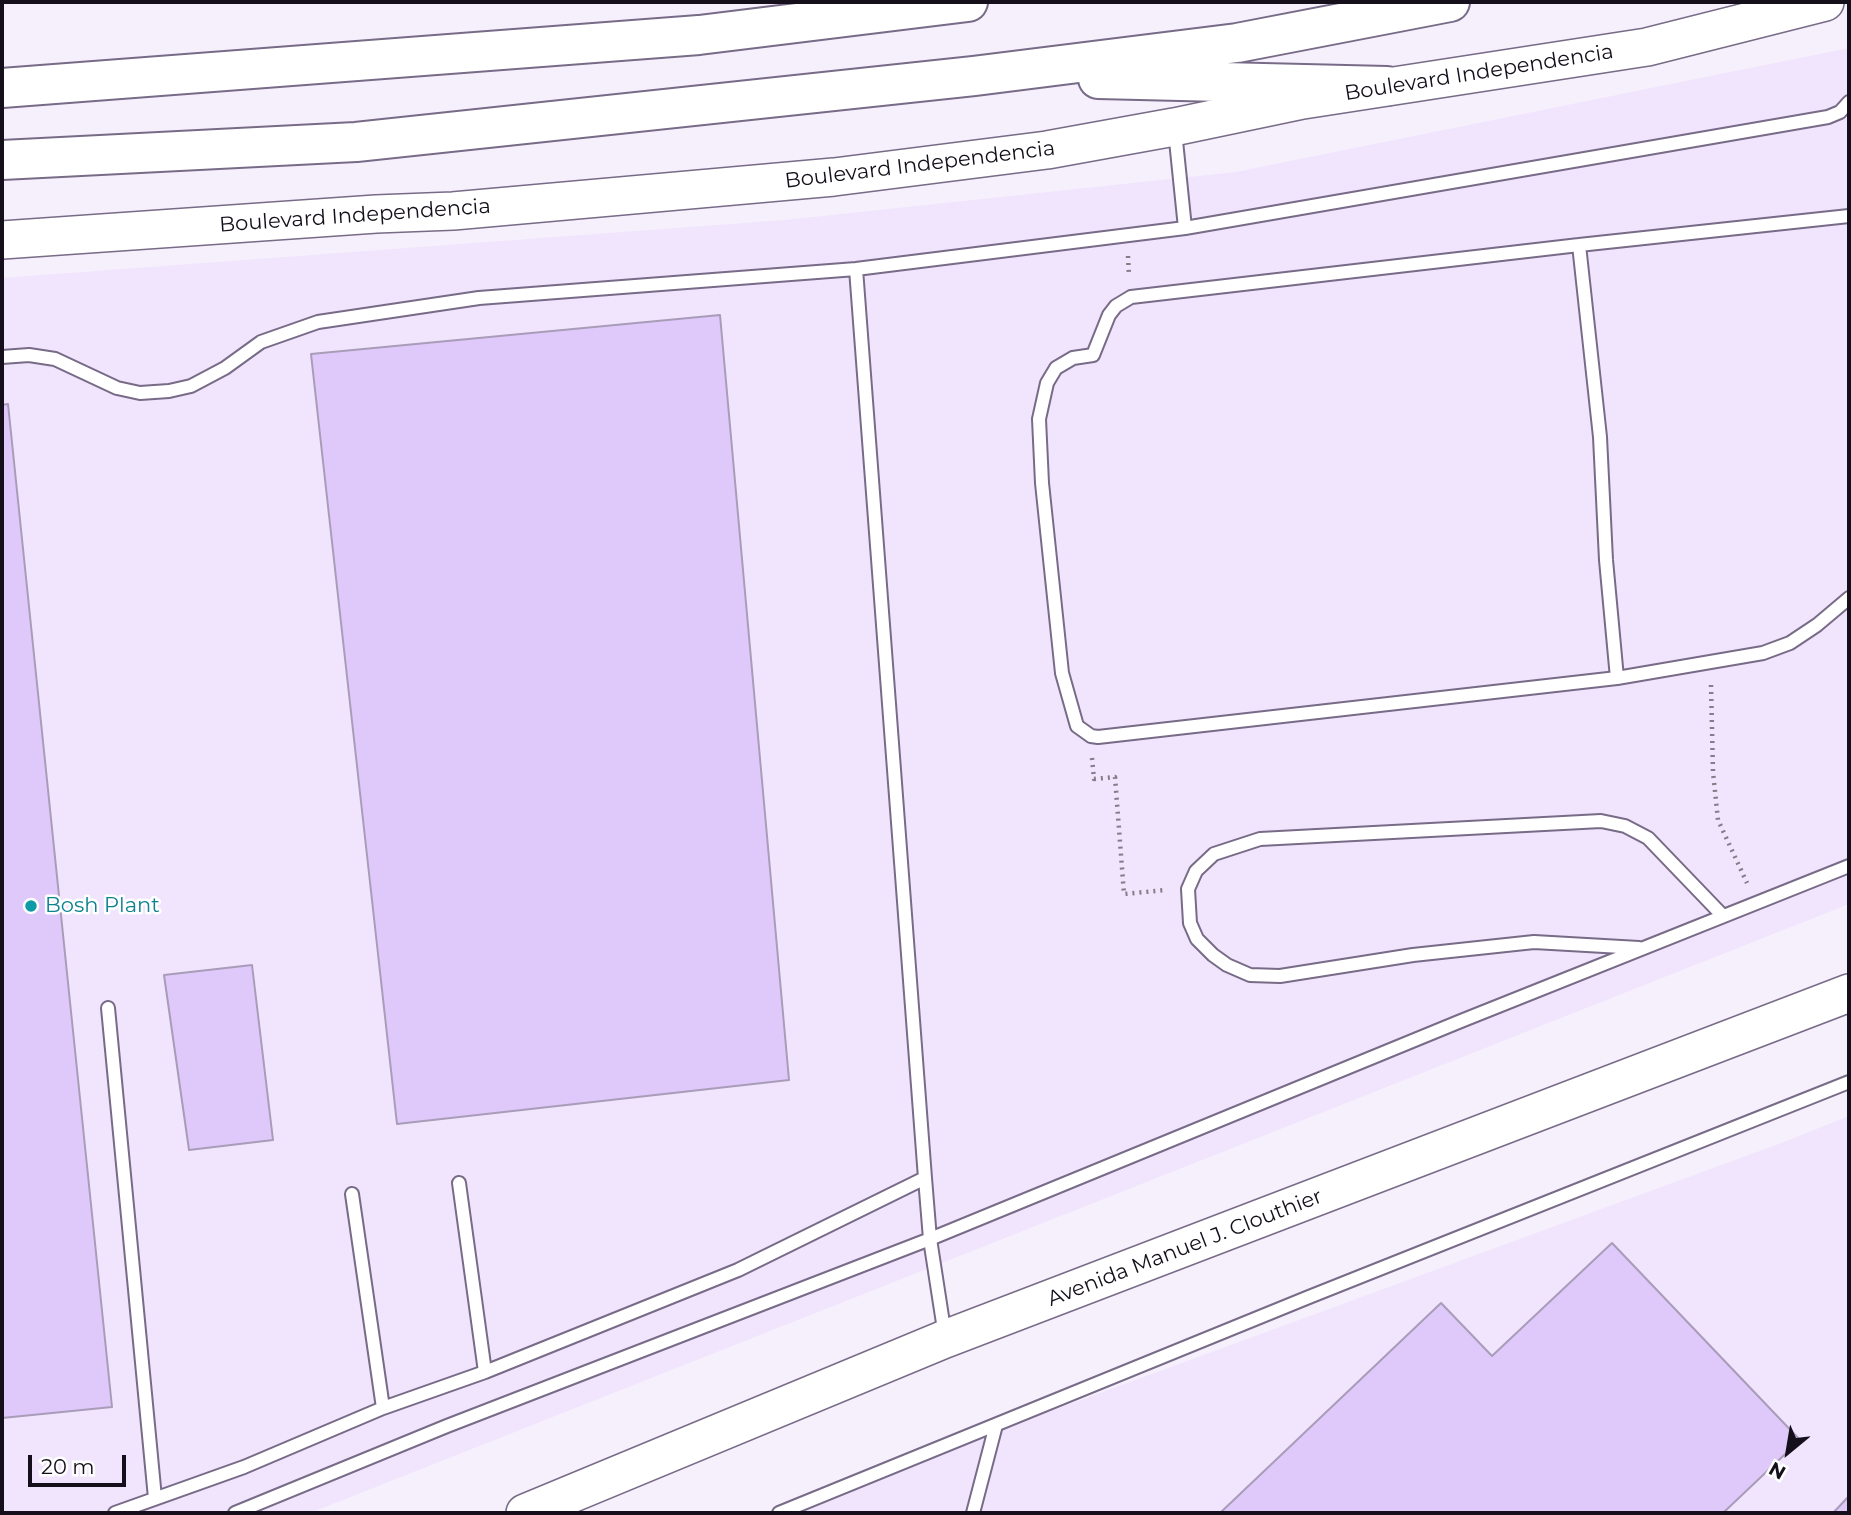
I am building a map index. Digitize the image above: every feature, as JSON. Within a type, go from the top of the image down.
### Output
[{"type":"highway","points":[[2,88],[699,35],[968,2]]},
{"type":"highway","points":[[2,160],[355,142],[974,76],[1237,43],[1450,2]]},
{"type":"highway","points":[[974,76],[1387,86]]},
{"type":"main road","name":"Boulevard Independencia","points":[[2,240],[453,211],[834,177],[1047,150],[1303,100],[1647,47],[1825,2]]},
{"type":"main road","name":"Avenida Manuel J. Clouthier","points":[[525,1513],[945,1339],[1849,993]]},
{"type":"lane","points":[[2,357],[29,355],[55,359],[117,388],[140,393],[169,391],[191,386],[225,368],[261,342],[318,322],[478,298],[856,269],[1185,228],[1828,117],[1840,112],[1849,102]]},
{"type":"lane","points":[[1174,127],[1185,228]]},
{"type":"lane","points":[[1849,216],[1131,297],[1116,306],[1109,315],[1093,355],[1073,358],[1056,368],[1047,383],[1039,419],[1045,521],[1062,673],[1077,726],[1091,736],[1617,678],[1763,653],[1790,643],[1849,598]]},
{"type":"lane","points":[[1579,245],[1600,437],[1604,524],[1617,678]]},
{"type":"lane","points":[[856,269],[930,1239],[945,1339]]},
{"type":"lane","points":[[1643,948],[1534,942],[1413,955],[1280,975],[1250,975],[1213,956],[1198,939],[1190,923],[1188,889],[1196,871],[1214,853],[1260,839],[1601,821],[1625,826],[1648,838],[1723,916]]},
{"type":"lane","points":[[235,1513],[447,1426],[930,1239],[1849,866]]},
{"type":"lane","points":[[108,1008],[155,1498]]},
{"type":"lane","points":[[779,1513],[1309,1297],[1849,1082]]},
{"type":"lane","points":[[116,1513],[244,1467],[383,1408],[485,1372],[738,1270],[925,1178]]},
{"type":"lane","points":[[459,1183],[485,1372]]},
{"type":"lane","points":[[352,1194],[383,1408]]},
{"type":"lane","points":[[973,1513],[996,1425]]},
{"type":"path","points":[[1126,235],[1131,297]]},
{"type":"path","points":[[1710,662],[1713,772],[1718,820],[1756,903]]},
{"type":"path","points":[[1091,736],[1094,779],[1115,777],[1124,894],[1188,889]]},
{"type":"shaded area","points":[[1849,48],[1849,904],[310,1513],[2,1513],[2,278],[785,220],[1236,172]]},
{"type":"shaded area","points":[[1849,1116],[1849,1513],[773,1513],[1784,1142]]},
{"type":"building","points":[[720,315],[789,1080],[397,1124],[311,354]]},
{"type":"building","name":"Bosh Plant","points":[[8,404],[112,1407],[2,1418],[2,405]]},
{"type":"building","points":[[252,965],[273,1140],[189,1150],[164,975]]},
{"type":"building","points":[[1612,1243],[1800,1440],[1723,1513],[1220,1513],[1441,1303],[1492,1356]]},
{"type":"building","points":[[1849,1496],[1849,1513],[1833,1513]]},
{"type":"place","name":"Bosh Plant","points":[[31,906]]}]
